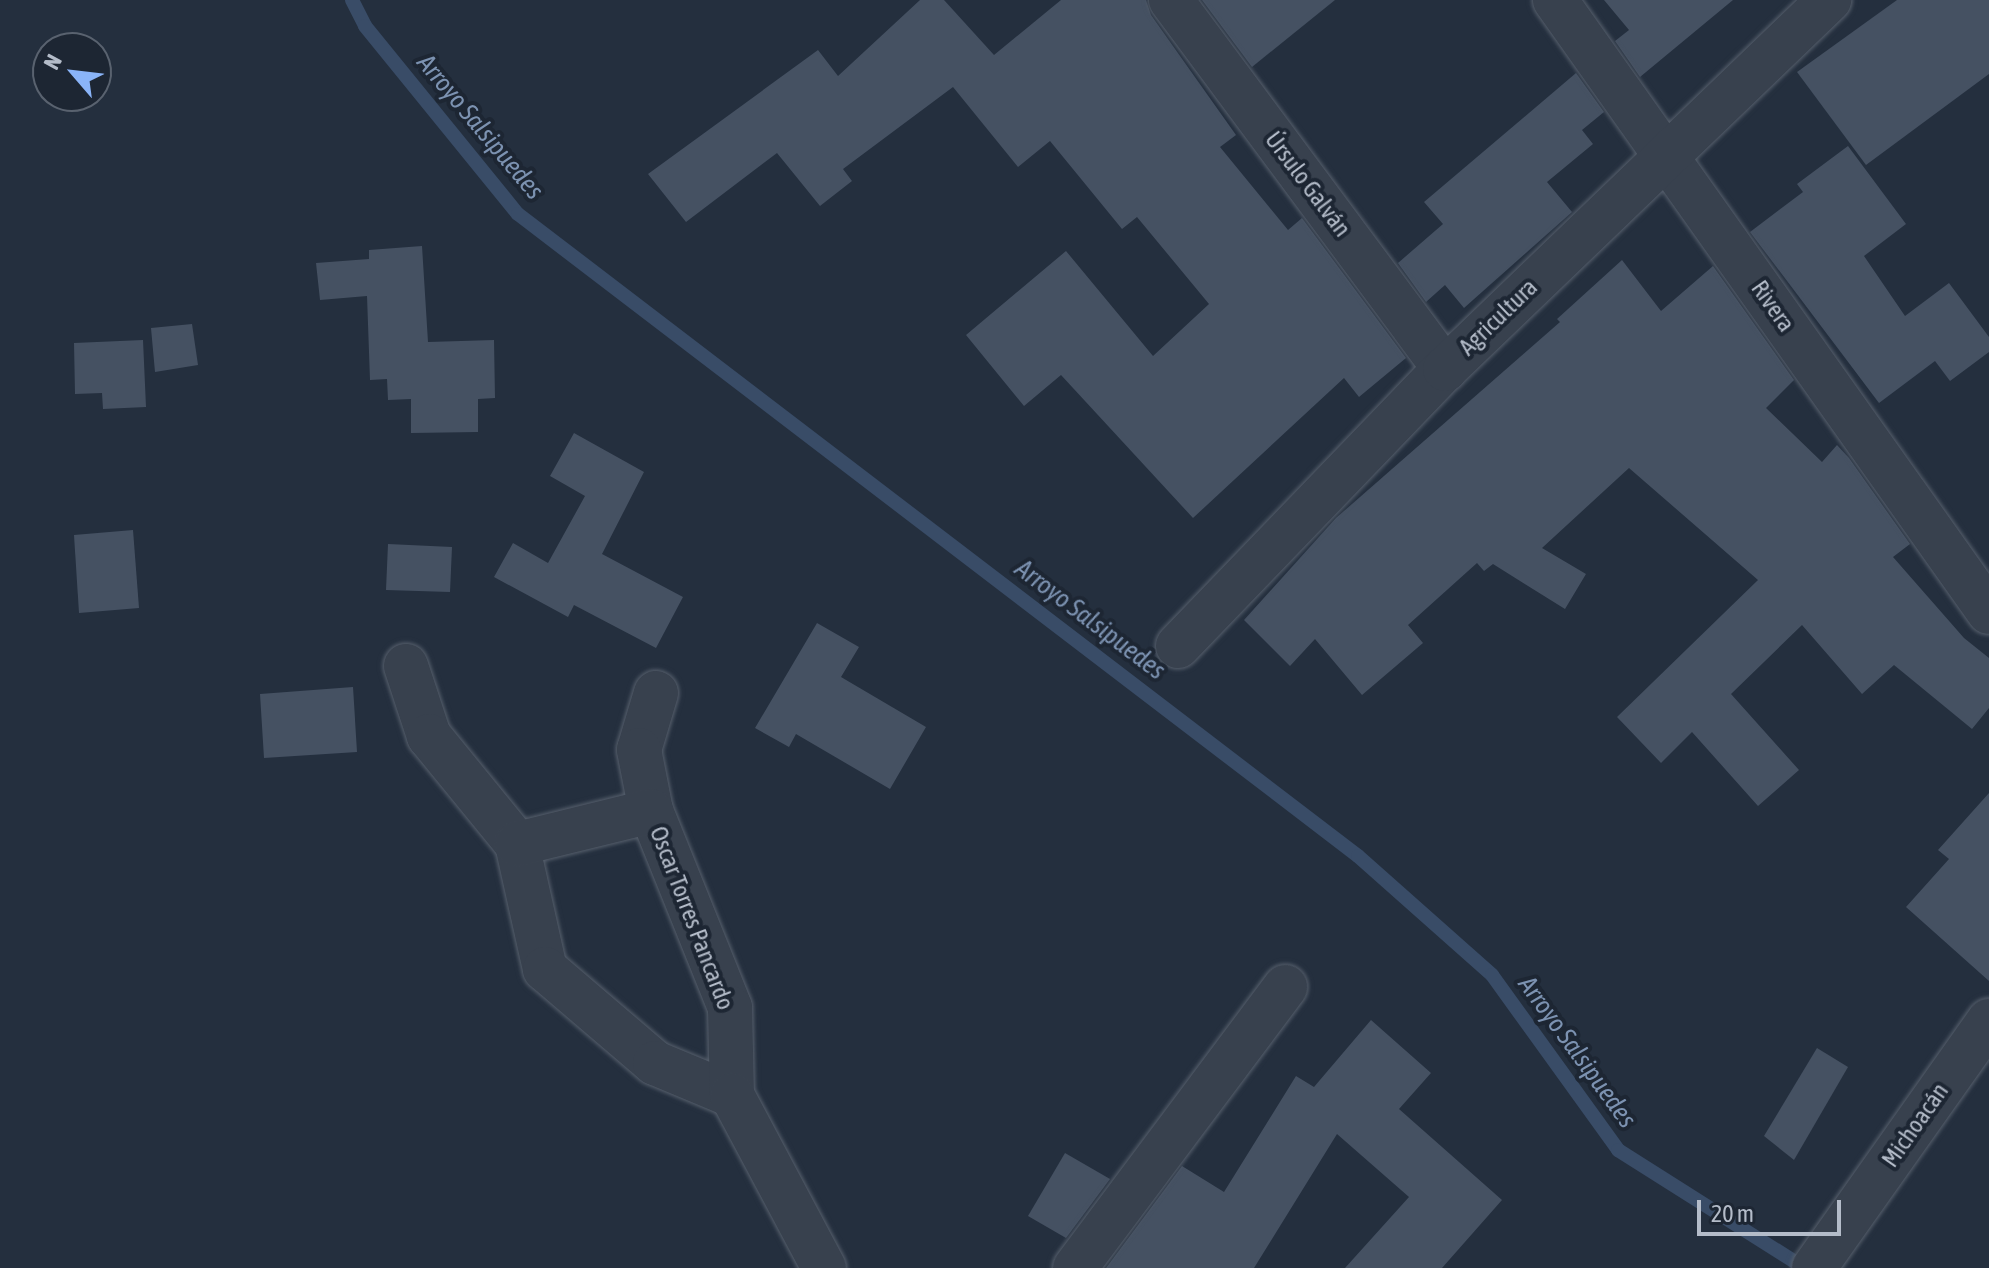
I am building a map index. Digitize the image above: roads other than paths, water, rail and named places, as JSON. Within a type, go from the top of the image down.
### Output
[{"type":"street","name":"Úrsulo Galván","points":[[1171,0],[1445,369]]},
{"type":"street","name":"Rivera","points":[[1555,0],[1989,612]]},
{"type":"street","name":"Agricultura","points":[[1178,646],[1445,369],[1829,0]]},
{"type":"street","points":[[406,666],[429,736],[517,844],[545,969],[655,1063],[732,1095]]},
{"type":"street","name":"Oscar Torres Pancardo","points":[[656,693],[639,750],[651,811],[730,1008],[732,1095],[824,1268]]},
{"type":"street","points":[[517,844],[651,811]]},
{"type":"street","points":[[1075,1268],[1285,987]]},
{"type":"street","name":"Michoacán","points":[[1814,1268],[1989,1021]]},
{"type":"waterway","name":"Arroyo Salsipuedes","points":[[352,0],[365,26],[518,214],[1358,856],[1492,975],[1618,1150],[1805,1268]]}]
